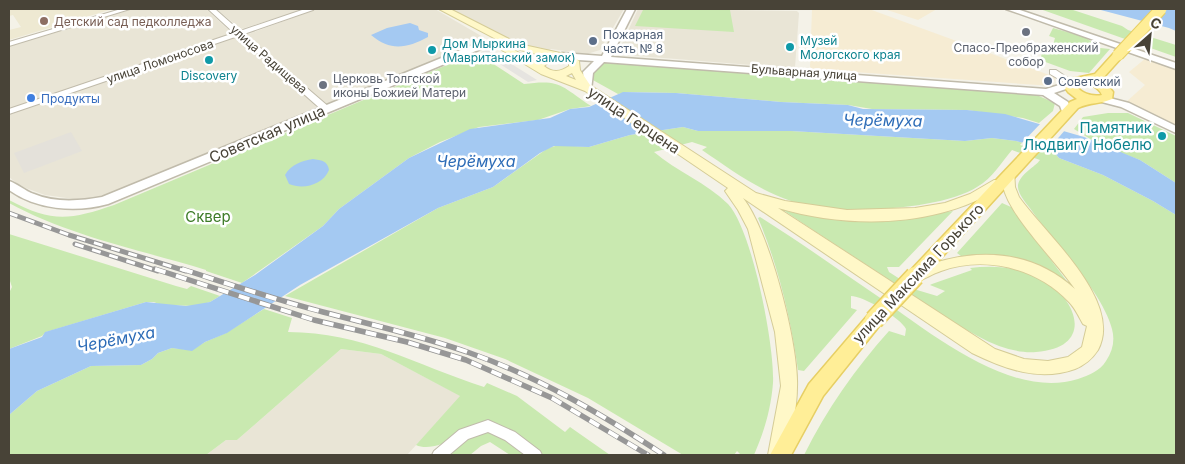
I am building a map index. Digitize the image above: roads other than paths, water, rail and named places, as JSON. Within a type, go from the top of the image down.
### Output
[{"type":"main road","name":"улица Герцена","points":[[444,9],[477,28],[509,43],[534,52],[560,56]]},
{"type":"main road","points":[[1073,99],[1102,88],[1118,55],[1162,9]]},
{"type":"main road","name":"улица Герцена","points":[[477,28],[495,42],[548,73],[588,88],[712,173]]},
{"type":"main road","points":[[575,67],[564,74],[548,73],[539,66],[541,61],[546,58],[560,56],[572,60],[588,88]]},
{"type":"main road","points":[[1073,99],[1084,81],[1102,88]]},
{"type":"main road","name":"улица Максима Горького","points":[[778,455],[816,390],[874,320],[1015,168],[1073,99]]},
{"type":"main road","points":[[712,173],[753,195],[784,206],[819,214],[856,216],[898,214],[961,204],[986,192],[1015,168]]},
{"type":"main road","points":[[712,173],[947,330],[994,356],[1024,366],[1052,368],[1084,357],[1094,342],[1095,324],[1088,299],[1016,202],[1009,187],[1015,168]]},
{"type":"main road","points":[[712,173],[738,200],[752,222],[763,253],[780,320],[787,355],[789,386],[778,455]]},
{"type":"main road","points":[[915,276],[948,264],[982,260],[1010,262],[1032,268],[1064,288],[1083,309],[1091,327],[1090,350]]},
{"type":"street","points":[[9,44],[127,9]]},
{"type":"street","name":"улица Радищева","points":[[212,9],[326,109]]},
{"type":"street","name":"улица Ломоносова","points":[[9,112],[311,9]]},
{"type":"street","points":[[588,88],[588,72],[604,59],[632,9]]},
{"type":"street","points":[[1010,9],[1176,66]]},
{"type":"street","name":"Советская улица","points":[[468,50],[486,35]]},
{"type":"street","name":"Советская улица","points":[[9,186],[37,200],[63,205],[92,204],[113,198],[483,44],[495,42],[509,43]]},
{"type":"street","points":[[468,50],[484,47],[496,49],[548,73]]},
{"type":"street","name":"Бульварная улица","points":[[560,56],[1046,92]]},
{"type":"street","points":[[575,67],[604,59]]},
{"type":"street","points":[[1053,72],[1073,99]]},
{"type":"street","points":[[1102,88],[1125,105],[1176,130]]},
{"type":"street","points":[[1046,92],[1064,104],[1073,99]]},
{"type":"street","points":[[1046,92],[1073,99]]},
{"type":"street","points":[[439,455],[464,434],[488,426],[510,436],[535,455]]},
{"type":"water","points":[[1097,9],[1176,9],[1176,31],[1169,28]]},
{"type":"water","points":[[410,23],[418,26],[419,30],[428,33],[428,37],[406,46],[392,46],[371,35],[387,28]]},
{"type":"water","name":"Черёмуха","points":[[623,92],[676,93],[781,102],[848,105],[863,109],[967,110],[1005,114],[1084,137],[1140,160],[1176,183],[1176,215],[1103,175],[1059,158],[1053,151],[1016,141],[992,138],[965,141],[791,131],[698,131],[683,127],[630,135],[589,147],[554,146],[540,153],[493,187],[438,208],[300,285],[227,333],[205,342],[192,351],[172,348],[158,353],[141,365],[91,366],[37,391],[9,415],[9,349],[42,337],[45,332],[146,302],[186,306],[210,302],[255,275],[294,247],[323,226],[339,209],[409,158],[470,129],[550,118],[570,109],[589,107]]},
{"type":"water","points":[[313,159],[324,162],[327,165],[329,170],[326,175],[312,185],[294,186],[289,184],[285,175],[290,168],[301,162]]},
{"type":"railway","points":[[9,213],[69,235],[186,271]]},
{"type":"railway","points":[[75,244],[158,271]]},
{"type":"railway","points":[[155,269],[314,320],[407,342],[466,360],[552,398],[648,455]]},
{"type":"railway","points":[[182,269],[252,292],[434,341],[496,363],[521,373],[570,398],[664,455]]},
{"type":"place","name":"Детский сад педколледжа","points":[[44,21]]},
{"type":"place","name":"Спасо-Преображенский собор","points":[[1026,32]]},
{"type":"place","name":"Пожарная часть № 8","points":[[593,41]]},
{"type":"place","name":"Музей Мологского края","points":[[790,47]]},
{"type":"place","name":"Дом Мыркина (Мавританский замок)","points":[[432,50]]},
{"type":"place","name":"Discovery","points":[[209,60]]},
{"type":"place","name":"Советский","points":[[1048,81]]},
{"type":"place","name":"Церковь Толгской иконы Божией Матери","points":[[323,85]]},
{"type":"place","name":"Продукты","points":[[31,98]]},
{"type":"place","name":"Памятник Людвигу Нобелю","points":[[1162,136]]},
{"type":"park label","name":"Сквер","points":[[208,216]]}]
